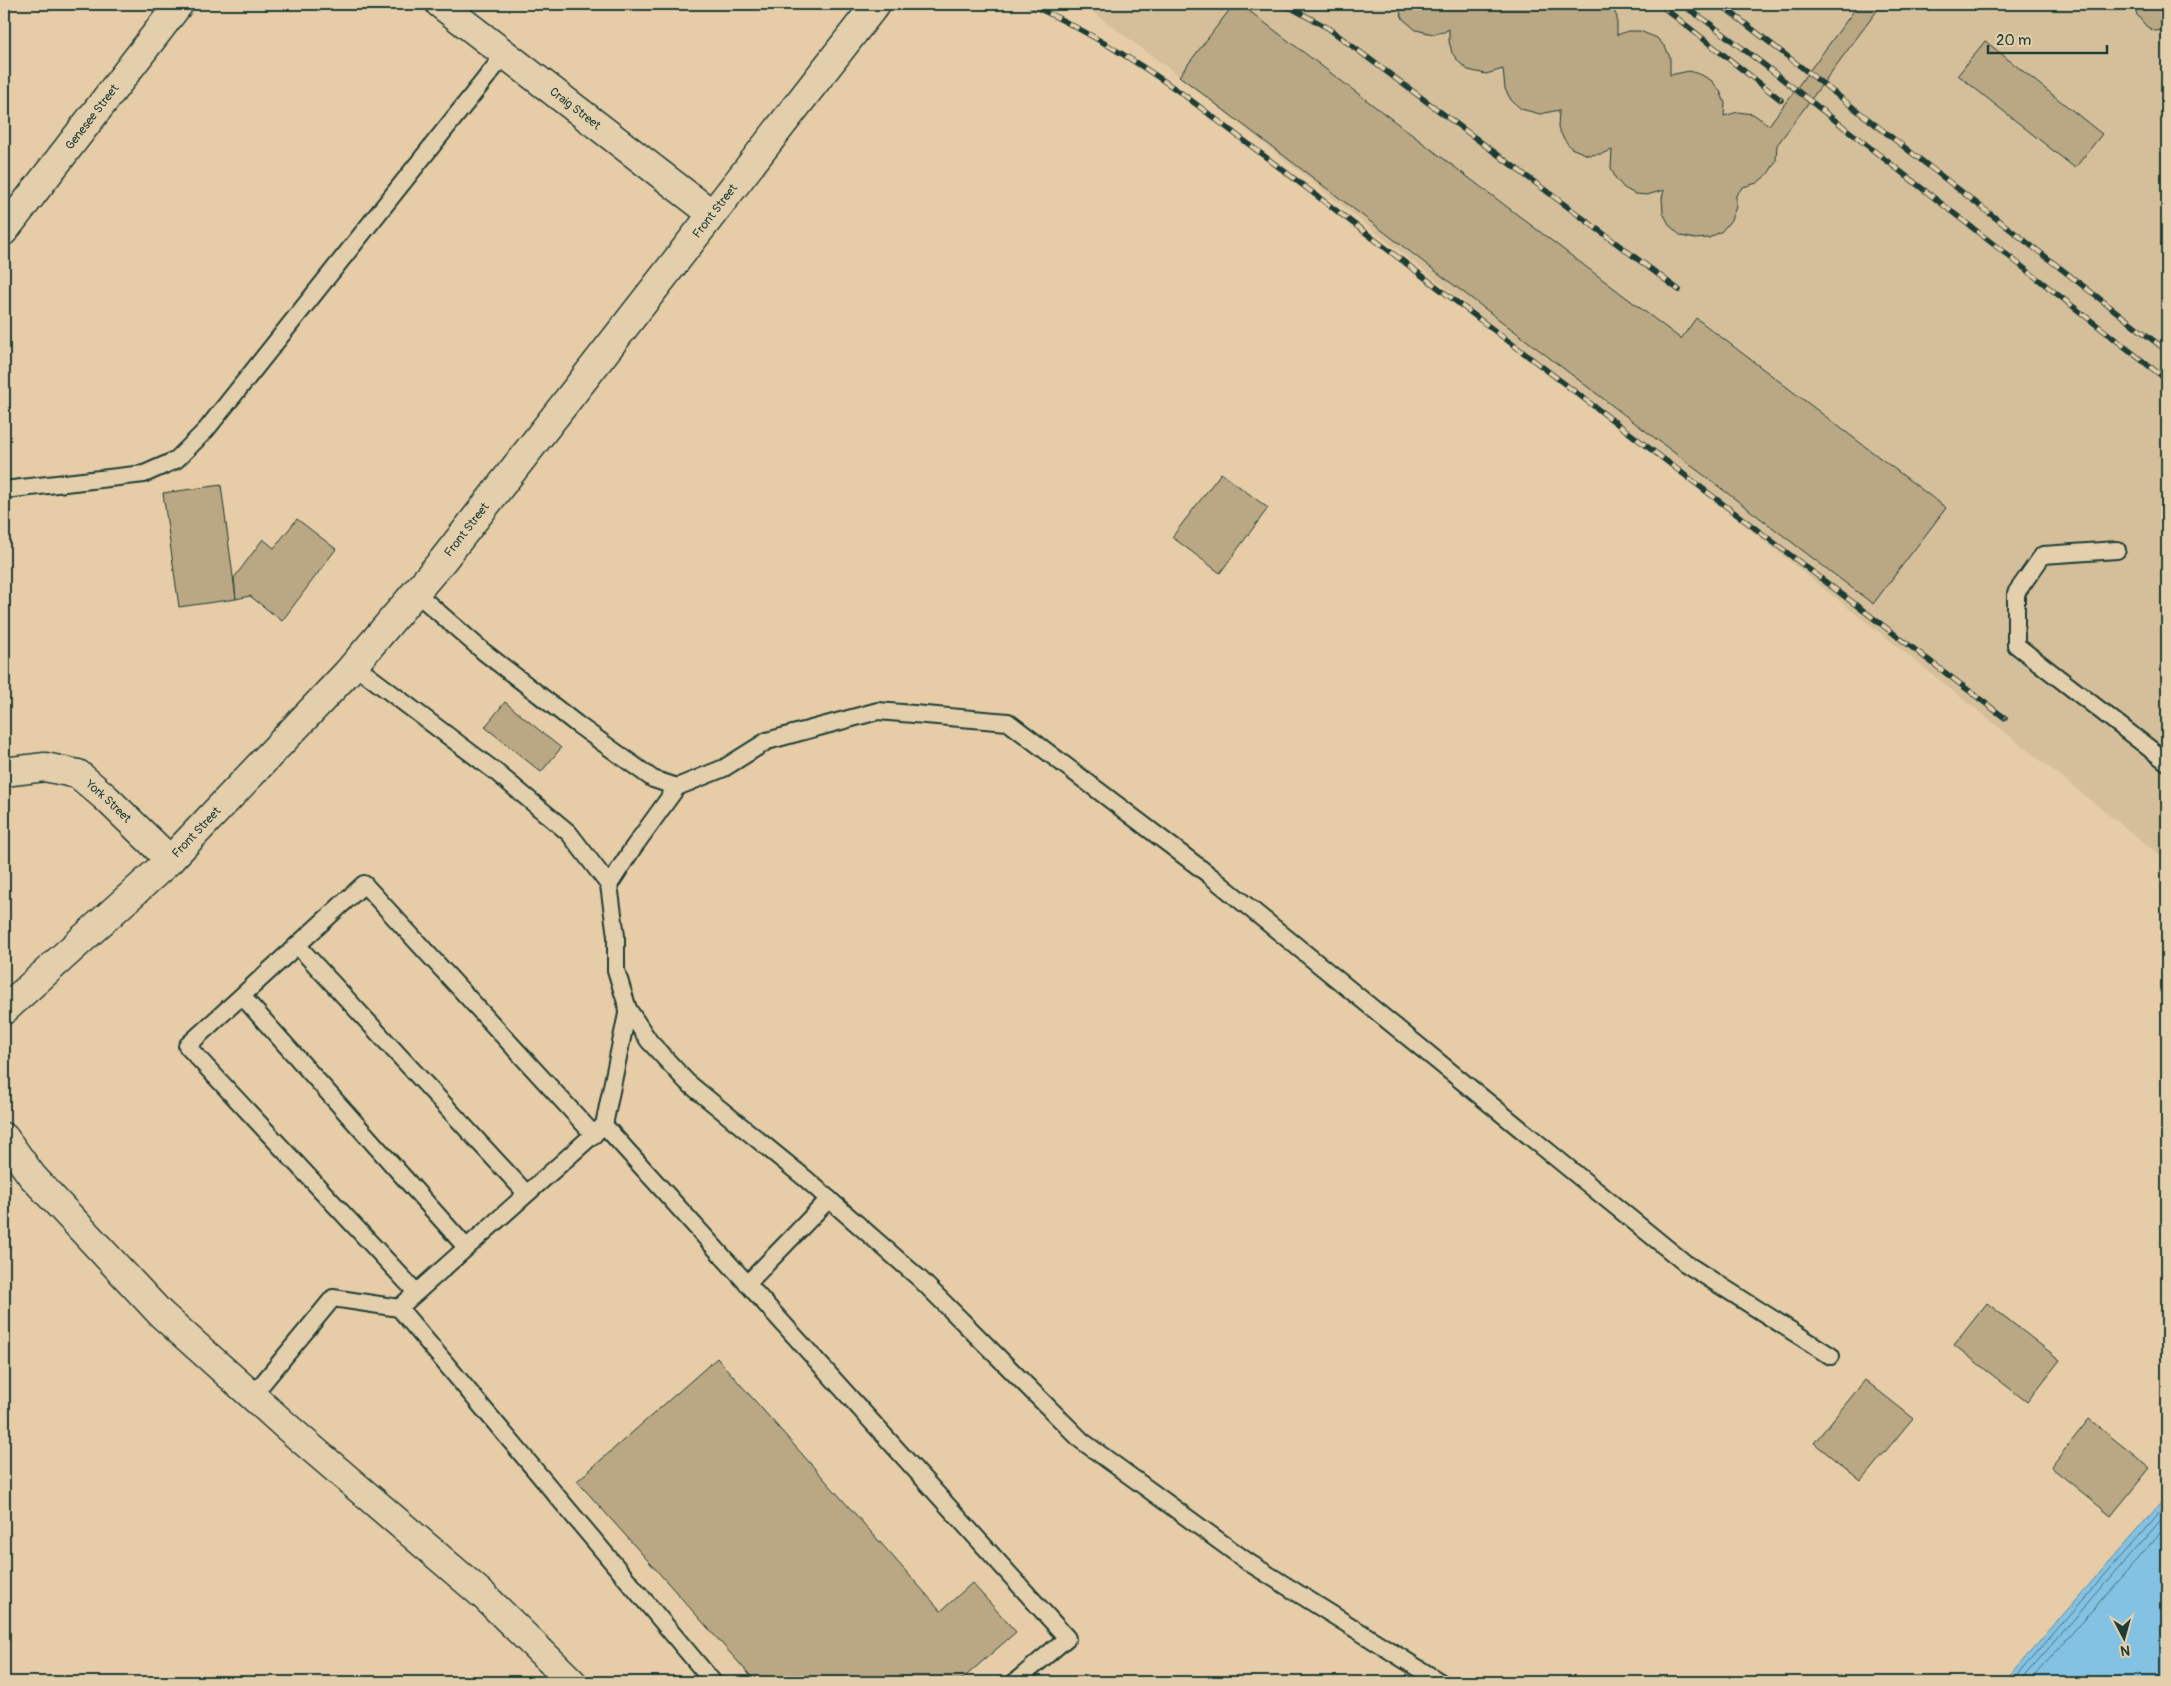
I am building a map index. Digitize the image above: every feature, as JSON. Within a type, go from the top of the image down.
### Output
[{"type":"street","name":"Genesee Street","points":[[4,231],[179,4]]},
{"type":"street","name":"Craig Street","points":[[440,4],[712,214]]},
{"type":"street","name":"Front Street","points":[[4,1010],[170,860],[354,664],[442,560],[876,4]]},
{"type":"street","name":"York Street","points":[[4,772],[45,767],[78,774],[106,798],[170,860]]},
{"type":"street","points":[[4,1137],[32,1176],[161,1314],[252,1396],[484,1596],[572,1682]]},
{"type":"lane","points":[[4,490],[144,474],[176,460],[206,430],[505,54]]},
{"type":"lane","points":[[2116,550],[2043,555],[2016,594],[2016,645],[2167,762]]},
{"type":"lane","points":[[415,592],[484,652],[578,725],[653,778],[677,786]]},
{"type":"lane","points":[[354,664],[496,772],[569,833],[609,885],[616,936],[616,970],[628,1009],[649,1041],[688,1082],[829,1199],[920,1280],[1082,1441],[1248,1562],[1440,1682]]},
{"type":"lane","points":[[609,885],[677,786],[724,768],[767,741],[878,711],[1008,722],[1208,874],[1685,1263],[1831,1356]]},
{"type":"lane","points":[[416,1292],[187,1046],[364,884],[747,1284],[1067,1638],[1016,1682]]},
{"type":"lane","points":[[297,945],[526,1194]]},
{"type":"lane","points":[[242,996],[465,1246]]},
{"type":"lane","points":[[399,1308],[465,1246],[599,1130],[628,1009]]},
{"type":"lane","points":[[747,1284],[829,1199]]},
{"type":"lane","points":[[252,1396],[333,1298],[399,1308],[713,1682]]},
{"type":"shaded area","points":[[1082,4],[2167,4],[2167,861],[1179,76]]},
{"type":"water","points":[[2167,1496],[2167,1682],[2004,1682]]},
{"type":"building","points":[[1234,4],[1240,4],[1681,339],[1696,318],[1946,508],[1873,604],[1179,76]]},
{"type":"building","points":[[1397,4],[1611,4],[1617,17],[1617,35],[1628,31],[1640,31],[1657,38],[1665,47],[1670,57],[1670,75],[1689,71],[1702,75],[1712,81],[1720,91],[1725,103],[1724,116],[1738,112],[1753,114],[1769,125],[1859,4],[1882,4],[1777,145],[1776,161],[1768,174],[1757,183],[1743,187],[1736,195],[1736,207],[1731,220],[1722,231],[1709,238],[1695,239],[1681,236],[1670,226],[1663,213],[1662,198],[1664,190],[1647,195],[1635,194],[1624,188],[1616,179],[1611,168],[1612,150],[1601,154],[1588,155],[1571,148],[1558,128],[1559,110],[1540,114],[1521,109],[1511,100],[1505,89],[1503,69],[1486,74],[1468,70],[1452,53],[1449,29],[1433,34],[1416,30],[1403,19]]},
{"type":"building","points":[[2134,4],[2167,4],[2167,30],[2154,31],[2146,26],[2137,15]]},
{"type":"building","points":[[1985,41],[2102,134],[2075,168],[1958,75]]},
{"type":"building","points":[[1221,473],[1268,508],[1220,573],[1172,537]]},
{"type":"building","points":[[221,485],[236,599],[179,607],[163,493]]},
{"type":"building","points":[[297,519],[336,549],[282,621],[250,596],[236,599],[234,578],[263,539],[274,548]]},
{"type":"building","points":[[505,702],[561,748],[541,772],[485,727]]},
{"type":"building","points":[[1987,1303],[2060,1360],[2027,1402],[1954,1345]]},
{"type":"building","points":[[717,1358],[941,1611],[972,1583],[1016,1632],[959,1682],[756,1682],[577,1481]]},
{"type":"building","points":[[1865,1380],[1913,1418],[1861,1481],[1814,1443]]},
{"type":"building","points":[[2089,1419],[2150,1468],[2111,1516],[2051,1467]]},
{"type":"railway","points":[[1029,4],[1109,46],[1184,95],[2005,718]]},
{"type":"railway","points":[[1284,4],[1328,28],[1679,290]]},
{"type":"railway","points":[[1659,4],[1781,100]]},
{"type":"railway","points":[[1680,4],[1705,20],[1767,67],[2167,380]]},
{"type":"railway","points":[[1720,4],[2167,351]]}]
